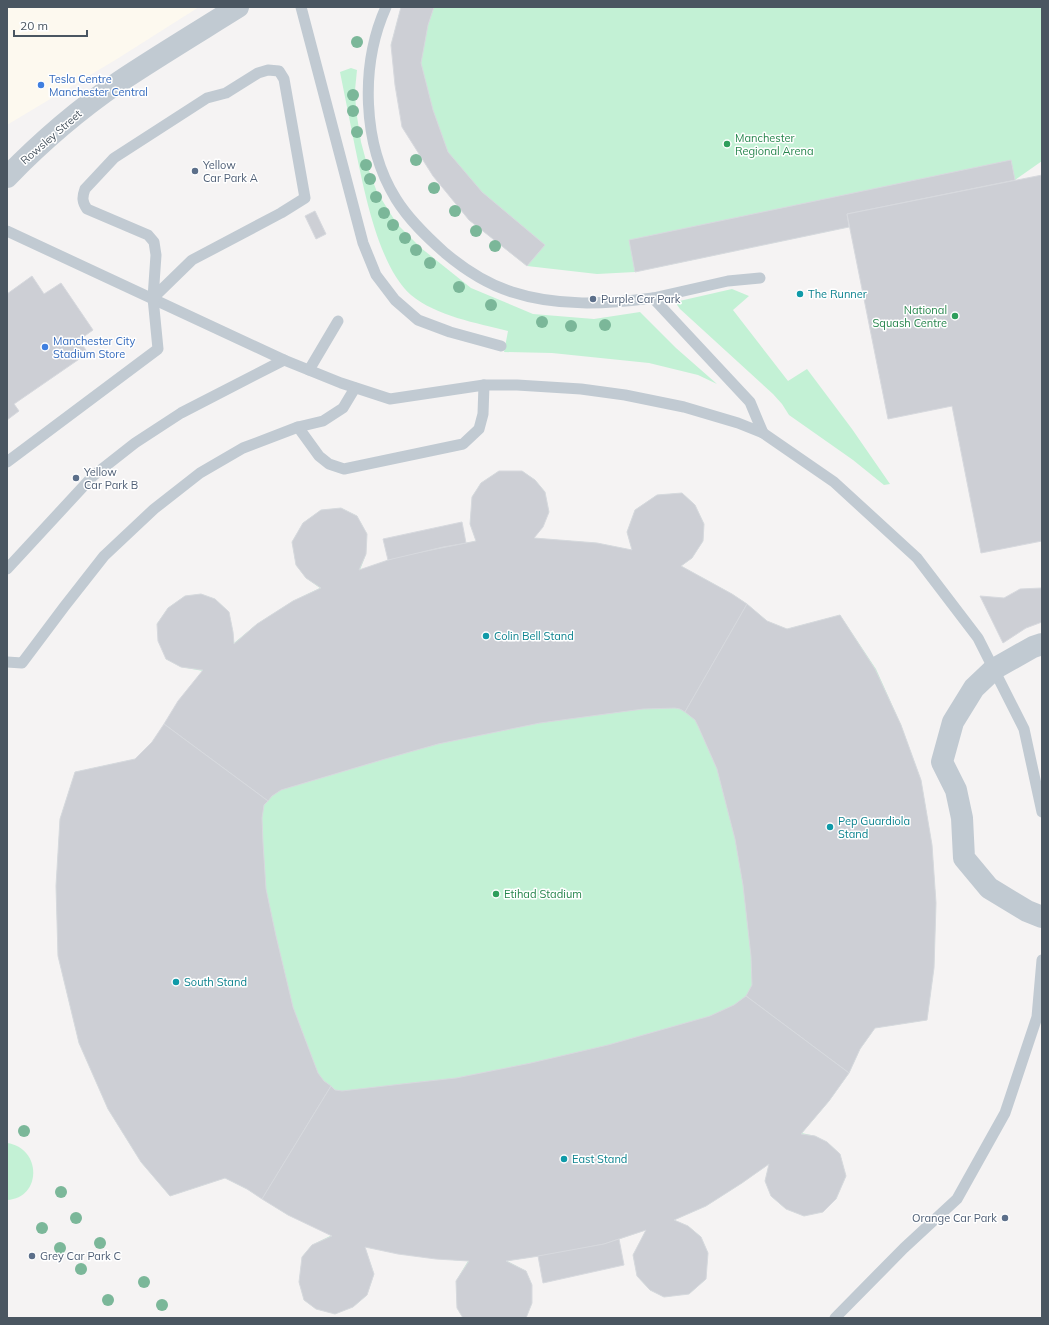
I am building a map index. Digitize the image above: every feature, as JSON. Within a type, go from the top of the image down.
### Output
[{"type":"street","name":"Rowsley Street","points":[[7,177],[39,144],[118,82],[238,7]]},
{"type":"street","points":[[1042,644],[1033,647],[994,669],[974,688],[953,722],[942,762],[956,790],[962,818],[964,858],[989,888],[1027,911],[1042,917]]},
{"type":"lane","points":[[301,7],[363,243],[376,275],[395,300],[418,320],[450,332],[501,346]]},
{"type":"lane","points":[[386,7],[378,29],[369,75],[370,113],[375,148],[384,176],[396,199],[427,238],[466,270],[486,281],[512,292],[542,300],[572,303],[625,302],[653,298],[728,281],[760,278]]},
{"type":"lane","points":[[7,462],[158,349],[153,298],[156,255],[154,242],[148,235],[87,209],[83,203],[85,189],[114,158],[207,98],[226,93],[258,73],[268,70],[279,71],[284,79],[305,198],[281,213],[192,260],[153,298]]},
{"type":"lane","points":[[7,231],[284,360],[355,388],[390,399],[484,385],[574,388],[625,395],[684,407],[738,423],[762,433],[834,482],[917,558],[978,638],[1024,729],[1042,812]]},
{"type":"lane","points":[[653,298],[750,402],[762,433]]},
{"type":"lane","points":[[309,370],[338,322]]},
{"type":"lane","points":[[7,569],[93,476],[135,443],[181,413],[284,360]]},
{"type":"lane","points":[[298,427],[319,456],[329,464],[344,469],[463,444],[479,429],[483,414],[484,385]]},
{"type":"lane","points":[[7,662],[22,663],[104,556],[160,504],[200,472],[243,448],[298,427],[323,421],[343,408],[355,388]]},
{"type":"lane","points":[[835,1318],[904,1248],[956,1199],[1005,1113],[1037,1017],[1042,960]]},
{"type":"shaded area","name":"Tesla Centre Manchester Central","points":[[7,7],[199,7],[117,59],[7,125]]},
{"type":"green space","name":"Manchester Regional Arena","points":[[401,7],[1042,7],[1042,161],[1015,180],[847,214],[849,227],[635,272],[597,274],[527,266],[469,220],[391,45]]},
{"type":"green space","points":[[351,68],[357,70],[355,90],[356,110],[361,142],[368,168],[377,192],[397,224],[421,248],[471,288],[533,314],[594,319],[640,312],[676,348],[717,384],[698,375],[649,363],[552,353],[504,352],[508,331],[470,322],[445,314],[421,302],[411,295],[399,282],[390,266],[381,247],[368,205],[340,72]]},
{"type":"green space","points":[[732,289],[749,296],[733,310],[788,381],[807,369],[852,429],[890,484],[884,485],[853,460],[789,415],[773,394],[680,309],[675,302]]},
{"type":"green space","name":"Etihad Stadium","points":[[499,471],[522,471],[535,480],[545,492],[549,512],[534,538],[597,543],[632,550],[627,532],[635,510],[657,495],[682,493],[695,505],[704,524],[703,541],[692,558],[681,566],[732,594],[747,604],[767,621],[787,629],[840,615],[876,669],[901,725],[921,780],[932,845],[936,903],[934,968],[927,1020],[875,1028],[860,1049],[849,1073],[829,1101],[802,1133],[815,1136],[827,1142],[840,1154],[846,1176],[836,1199],[823,1212],[804,1216],[786,1209],[771,1196],[765,1181],[769,1164],[706,1206],[674,1220],[688,1226],[701,1237],[708,1253],[706,1279],[689,1294],[664,1297],[650,1290],[637,1276],[633,1255],[646,1230],[604,1244],[507,1261],[526,1271],[532,1285],[532,1303],[526,1318],[463,1318],[457,1308],[456,1281],[468,1261],[416,1256],[365,1247],[374,1274],[367,1295],[353,1307],[335,1314],[316,1309],[304,1300],[299,1282],[302,1257],[312,1245],[332,1235],[288,1215],[247,1189],[225,1178],[170,1196],[141,1162],[108,1109],[79,1043],[58,956],[56,886],[60,819],[75,772],[135,759],[152,742],[203,671],[181,667],[166,659],[157,624],[168,608],[185,596],[201,594],[215,599],[229,612],[234,643],[257,624],[293,601],[320,588],[306,578],[296,565],[292,542],[303,523],[321,510],[341,508],[357,516],[367,534],[366,554],[360,570],[397,557],[476,541],[470,524],[472,497],[481,483]]},
{"type":"green space","points":[[7,1143],[18,1147],[27,1154],[32,1163],[33,1173],[32,1182],[27,1191],[18,1197],[7,1200]]},
{"type":"building","points":[[401,7],[434,7],[428,25],[421,63],[433,110],[448,152],[482,192],[545,245],[527,266],[469,220],[433,176],[402,127],[395,85],[391,45]]},
{"type":"building","points":[[1011,160],[1015,180],[847,214],[849,227],[635,272],[629,240]]},
{"type":"building","name":"National Squash Centre","points":[[1042,175],[1042,541],[981,553],[952,406],[888,419],[847,214]]},
{"type":"building","points":[[315,211],[326,234],[316,239],[305,216]]},
{"type":"building","name":"Manchester City Stadium Store","points":[[32,276],[44,294],[61,283],[93,330],[79,340],[88,353],[14,404],[19,411],[7,420],[7,294]]},
{"type":"building","name":"Colin Bell Stand","points":[[499,471],[522,471],[535,480],[545,492],[549,512],[543,527],[534,538],[597,543],[632,550],[627,532],[635,510],[657,495],[682,493],[695,505],[704,524],[703,541],[692,558],[681,566],[747,604],[685,712],[675,708],[643,709],[540,723],[438,744],[281,790],[272,796],[268,801],[164,724],[178,701],[203,670],[181,667],[166,659],[158,641],[157,624],[168,608],[185,596],[201,594],[215,599],[229,612],[234,644],[257,624],[293,601],[321,588],[306,578],[296,565],[292,542],[303,523],[321,510],[341,508],[357,516],[367,534],[366,554],[359,570],[397,557],[476,541],[470,524],[472,497],[481,483]]},
{"type":"building","points":[[462,522],[466,543],[388,560],[383,539]]},
{"type":"building","points":[[1042,588],[1042,622],[1026,628],[1003,643],[980,596],[1004,598],[1020,589]]},
{"type":"building","name":"Pep Guardiola Stand","points":[[747,604],[767,621],[787,629],[840,615],[875,669],[901,725],[921,780],[932,845],[936,903],[934,968],[927,1020],[875,1028],[860,1049],[849,1073],[746,996],[752,985],[751,956],[743,885],[735,839],[717,769],[695,720],[685,712]]},
{"type":"building","name":"South Stand","points":[[164,724],[268,801],[264,805],[262,818],[263,843],[266,889],[276,936],[293,1007],[318,1073],[324,1081],[331,1086],[262,1199],[247,1189],[225,1178],[170,1196],[141,1162],[108,1109],[79,1043],[58,956],[56,886],[60,819],[75,772],[135,759],[152,742]]},
{"type":"building","name":"East Stand","points":[[746,996],[849,1073],[829,1101],[801,1134],[815,1136],[827,1142],[840,1154],[846,1176],[836,1199],[823,1212],[804,1216],[786,1209],[771,1196],[765,1181],[769,1164],[706,1206],[674,1220],[688,1226],[701,1237],[708,1253],[706,1279],[689,1294],[664,1297],[650,1290],[637,1276],[633,1255],[646,1230],[604,1244],[506,1261],[526,1271],[532,1285],[532,1303],[526,1318],[463,1318],[457,1308],[456,1281],[469,1261],[436,1259],[398,1254],[365,1247],[374,1274],[367,1295],[353,1307],[335,1314],[316,1309],[304,1300],[299,1282],[302,1257],[312,1245],[332,1236],[288,1215],[262,1199],[331,1086],[335,1090],[342,1091],[456,1078],[531,1063],[608,1045],[710,1016],[734,1005]]},
{"type":"building","points":[[619,1239],[624,1265],[543,1283],[538,1256],[604,1244]]},
{"type":"place","name":"Tesla Centre Manchester Central","points":[[41,85]]},
{"type":"place","name":"Manchester Regional Arena","points":[[727,144]]},
{"type":"place","name":"Yellow Car Park A","points":[[195,171]]},
{"type":"place","name":"The Runner","points":[[800,294]]},
{"type":"place","name":"Purple Car Park","points":[[593,299]]},
{"type":"place","name":"National Squash Centre","points":[[955,316]]},
{"type":"place","name":"Manchester City Stadium Store","points":[[45,347]]},
{"type":"place","name":"Yellow Car Park B","points":[[76,478]]},
{"type":"place","name":"Colin Bell Stand","points":[[486,636]]},
{"type":"place","name":"Pep Guardiola Stand","points":[[830,827]]},
{"type":"place","name":"Etihad Stadium","points":[[496,894]]},
{"type":"place","name":"South Stand","points":[[176,982]]},
{"type":"place","name":"East Stand","points":[[564,1159]]},
{"type":"place","name":"Orange Car Park","points":[[1005,1218]]},
{"type":"place","name":"Grey Car Park C","points":[[32,1256]]}]
